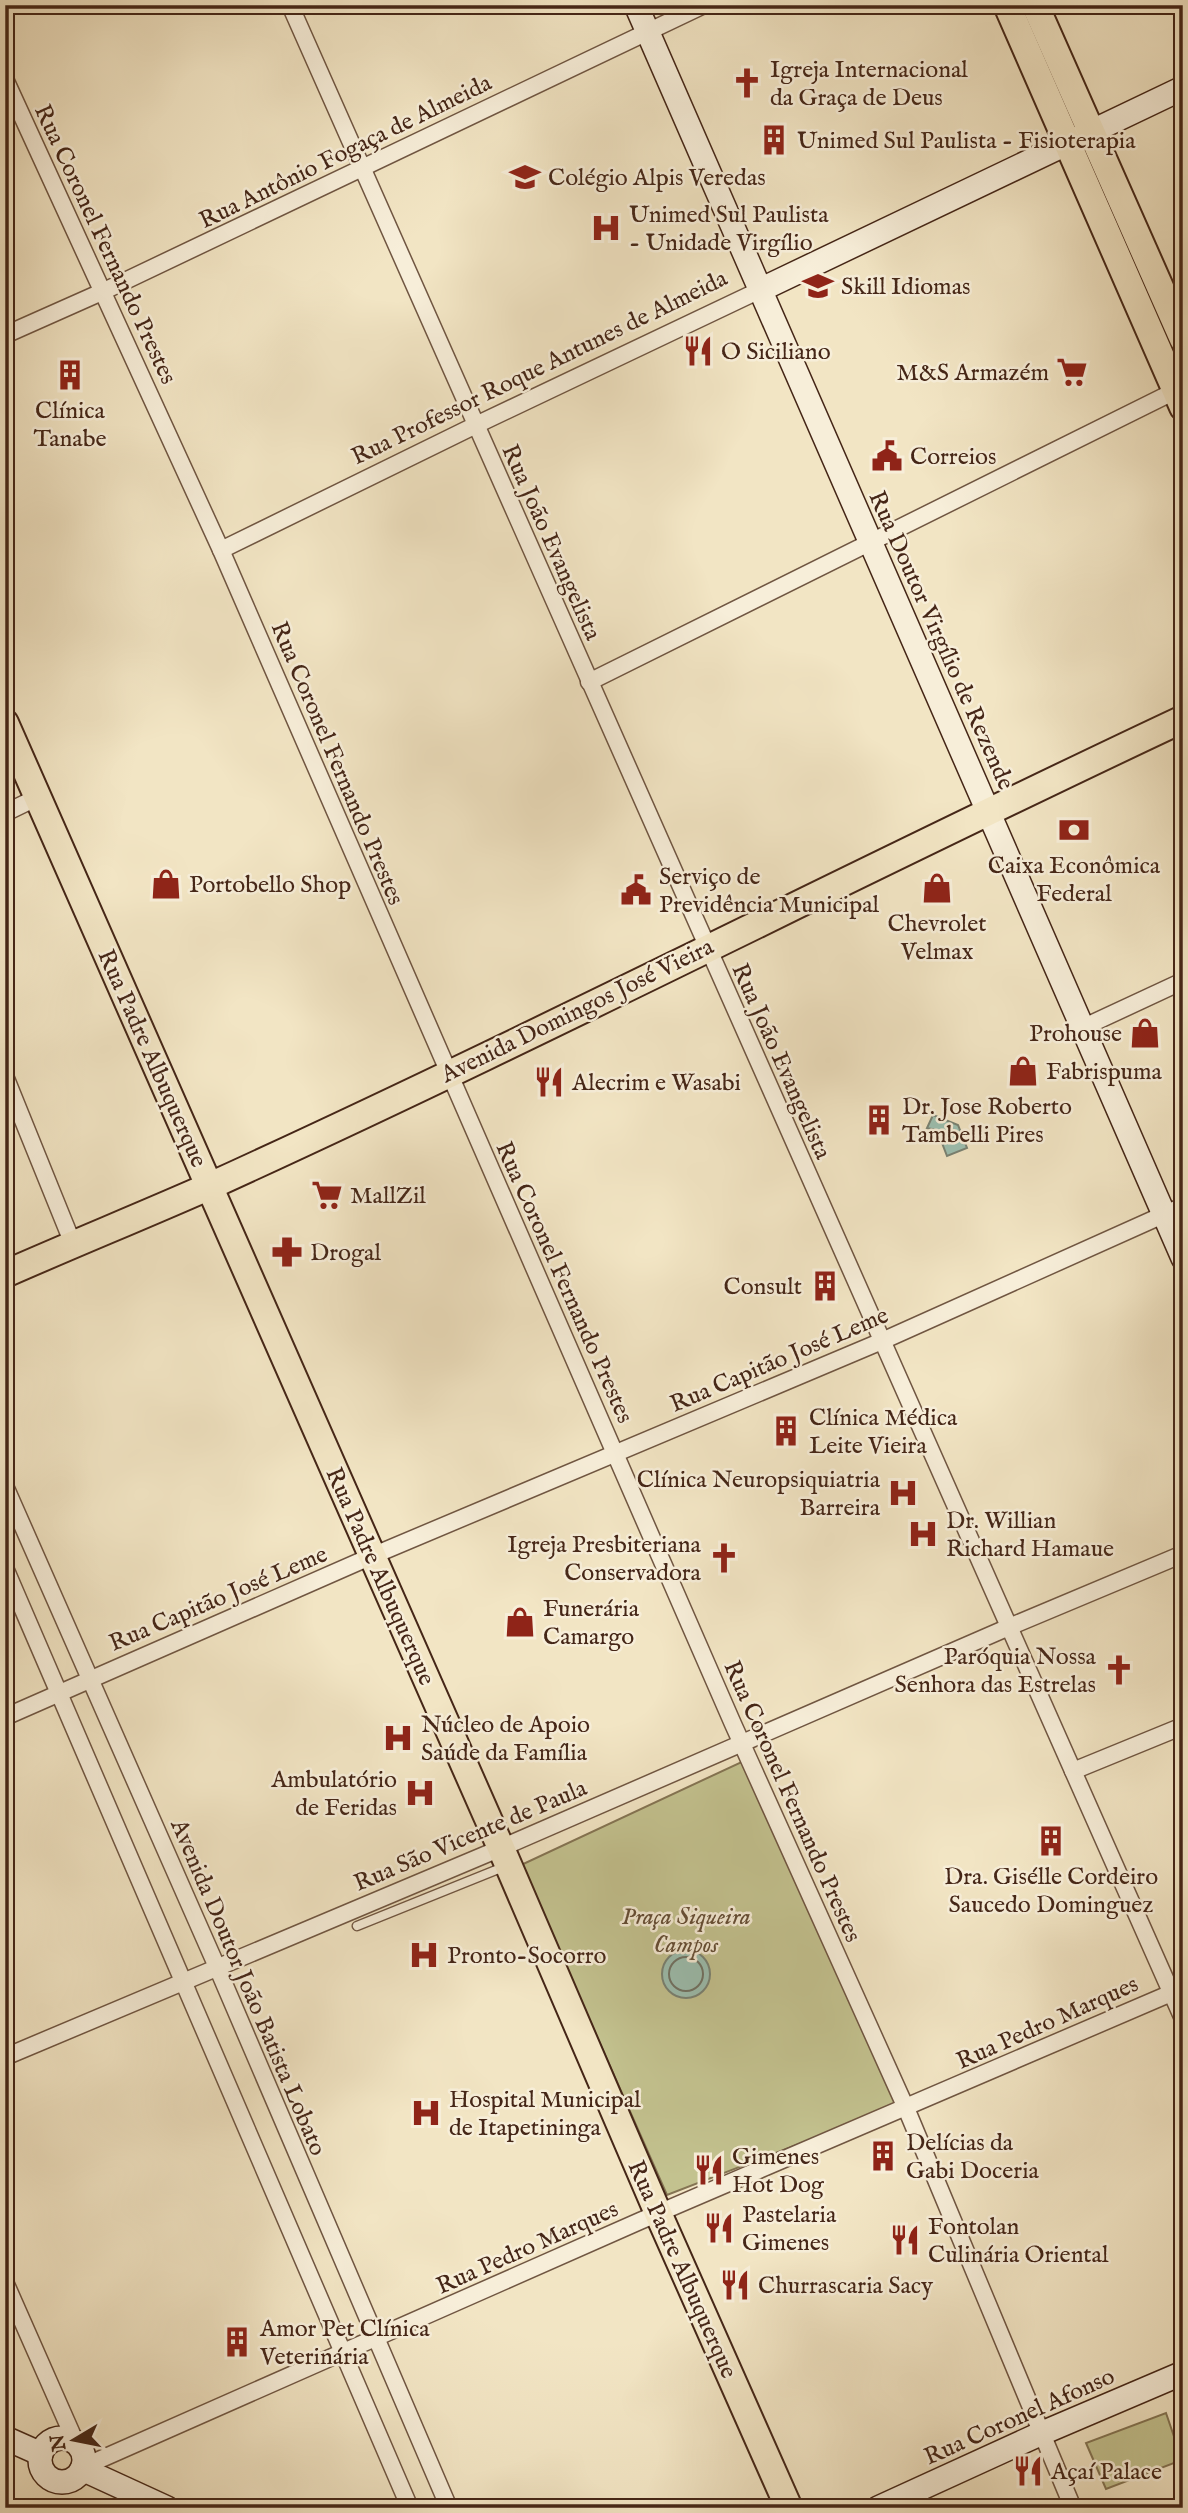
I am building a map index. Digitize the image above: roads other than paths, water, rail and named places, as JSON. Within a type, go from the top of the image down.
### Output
[{"type":"main road","name":"Rua Doutor Virgílio de Rezende","points":[[636,5],[1082,1028],[1173,1210],[1183,1258]]},
{"type":"main road","points":[[1007,5],[1080,139],[1183,340]]},
{"type":"main road","points":[[1035,5],[1080,139],[1180,395]]},
{"type":"main road","name":"Rua Professor Roque Antunes de Almeida","points":[[760,290],[1183,88]]},
{"type":"main road","name":"Avenida Domingos José Vieira","points":[[5,1273],[209,1186],[448,1074],[1183,719]]},
{"type":"main road","name":"Rua Padre Albuquerque","points":[[5,723],[508,1862],[658,2213],[789,2508]]},
{"type":"main road","name":"Rua Coronel Afonso","points":[[878,2508],[1183,2373]]},
{"type":"main road","points":[[5,2438],[41,2454]]},
{"type":"main road","points":[[66,2438],[76,2444],[82,2452],[83,2468],[75,2478],[68,2482],[54,2481],[43,2472],[40,2465],[41,2454],[46,2444],[66,2438]]},
{"type":"main road","points":[[83,2468],[167,2508]]},
{"type":"street","name":"Rua João Evangelista","points":[[290,5],[1073,1771],[1177,1990],[1183,2019]]},
{"type":"street","name":"Rua Antônio Fogaça de Almeida","points":[[5,335],[104,291],[704,5]]},
{"type":"street","name":"Rua Coronel Fernando Prestes","points":[[5,79],[221,550],[741,1743],[906,2109],[1073,2508]]},
{"type":"street","name":"Rua Professor Roque Antunes de Almeida","points":[[221,550],[475,425],[760,290]]},
{"type":"street","points":[[589,682],[1180,395]]},
{"type":"street","points":[[5,813],[38,797]]},
{"type":"street","points":[[1082,1028],[1183,981]]},
{"type":"street","points":[[5,1076],[74,1244]]},
{"type":"street","name":"Rua Capitão José Leme","points":[[5,1717],[372,1556],[882,1341],[1173,1210]]},
{"type":"street","name":"Avenida Doutor João Batista Lobato","points":[[5,1486],[449,2508]]},
{"type":"street","name":"Rua São Vicente de Paula","points":[[5,2057],[216,1967],[508,1862],[741,1743],[1183,1554]]},
{"type":"street","points":[[5,1568],[410,2508]]},
{"type":"street","points":[[1073,1771],[1183,1726]]},
{"type":"street","name":"Rua Pedro Marques","points":[[83,2468],[658,2213],[906,2109],[1177,1990]]},
{"type":"street","points":[[5,2282],[76,2444]]},
{"type":"lane","points":[[357,1926],[508,1862]]},
{"type":"water","points":[[933,1115],[958,1125],[967,1148],[947,1156],[937,1130],[927,1128]]},
{"type":"water","points":[[686,1950],[695,1951],[703,1957],[709,1965],[709,1983],[703,1991],[695,1997],[686,1998],[677,1997],[669,1991],[663,1983],[662,1974],[663,1965],[669,1957],[677,1951]]},
{"type":"place","name":"Igreja Internacional da Graça de Deus","points":[[747,83]]},
{"type":"place","name":"Unimed Sul Paulista - Fisioterapia","points":[[774,140]]},
{"type":"place","name":"Colégio Alpis Veredas","points":[[525,177]]},
{"type":"place","name":"Unimed Sul Paulista - Unidade Virgílio","points":[[606,228]]},
{"type":"place","name":"Skill Idiomas","points":[[818,286]]},
{"type":"place","name":"O Siciliano","points":[[698,351]]},
{"type":"place","name":"M&S Armazém","points":[[1072,372]]},
{"type":"place","name":"Clínica Tanabe","points":[[70,375]]},
{"type":"place","name":"Correios","points":[[887,456]]},
{"type":"place","name":"Caixa Econômica Federal","points":[[1074,830]]},
{"type":"place","name":"Portobello Shop","points":[[166,884]]},
{"type":"place","name":"Chevrolet Velmax","points":[[937,888]]},
{"type":"place","name":"Serviço de Previdência Municipal","points":[[636,890]]},
{"type":"place","name":"Prohouse","points":[[1145,1033]]},
{"type":"place","name":"Fabrispuma","points":[[1023,1071]]},
{"type":"place","name":"Alecrim e Wasabi","points":[[549,1082]]},
{"type":"place","name":"Dr. Jose Roberto Tambelli Pires","points":[[879,1120]]},
{"type":"place","name":"MallZil","points":[[327,1195]]},
{"type":"place","name":"Drogal","points":[[287,1252]]},
{"type":"place","name":"Consult","points":[[825,1286]]},
{"type":"place","name":"Clínica Médica Leite Vieira","points":[[786,1431]]},
{"type":"place","name":"Clínica Neuropsiquiatria Barreira","points":[[903,1493]]},
{"type":"place","name":"Dr. Willian Richard Hamaue","points":[[923,1534]]},
{"type":"place","name":"Igreja Presbiteriana Conservadora","points":[[724,1558]]},
{"type":"place","name":"Funerária Camargo","points":[[520,1622]]},
{"type":"place","name":"Paróquia Nossa Senhora das Estrelas","points":[[1119,1670]]},
{"type":"place","name":"Núcleo de Apoio Saúde da Família","points":[[398,1738]]},
{"type":"place","name":"Ambulatório de Feridas","points":[[420,1793]]},
{"type":"place","name":"Dra. Gisélle Cordeiro Saucedo Dominguez","points":[[1051,1841]]},
{"type":"place","name":"Pronto-Socorro","points":[[424,1955]]},
{"type":"place","name":"Hospital Municipal de Itapetininga","points":[[426,2113]]},
{"type":"place","name":"Delícias da Gabi Doceria","points":[[883,2156]]},
{"type":"place","name":"Gimenes Hot Dog","points":[[709,2170]]},
{"type":"place","name":"Pastelaria Gimenes","points":[[719,2228]]},
{"type":"place","name":"Fontolan Culinária Oriental","points":[[905,2240]]},
{"type":"place","name":"Churrascaria Sacy","points":[[735,2285]]},
{"type":"place","name":"Amor Pet Clínica Veterinária","points":[[237,2342]]},
{"type":"place","name":"Açaí Palace","points":[[1028,2471]]},
{"type":"park label","name":"Praça Siqueira Campos","points":[[686,1930]]}]
